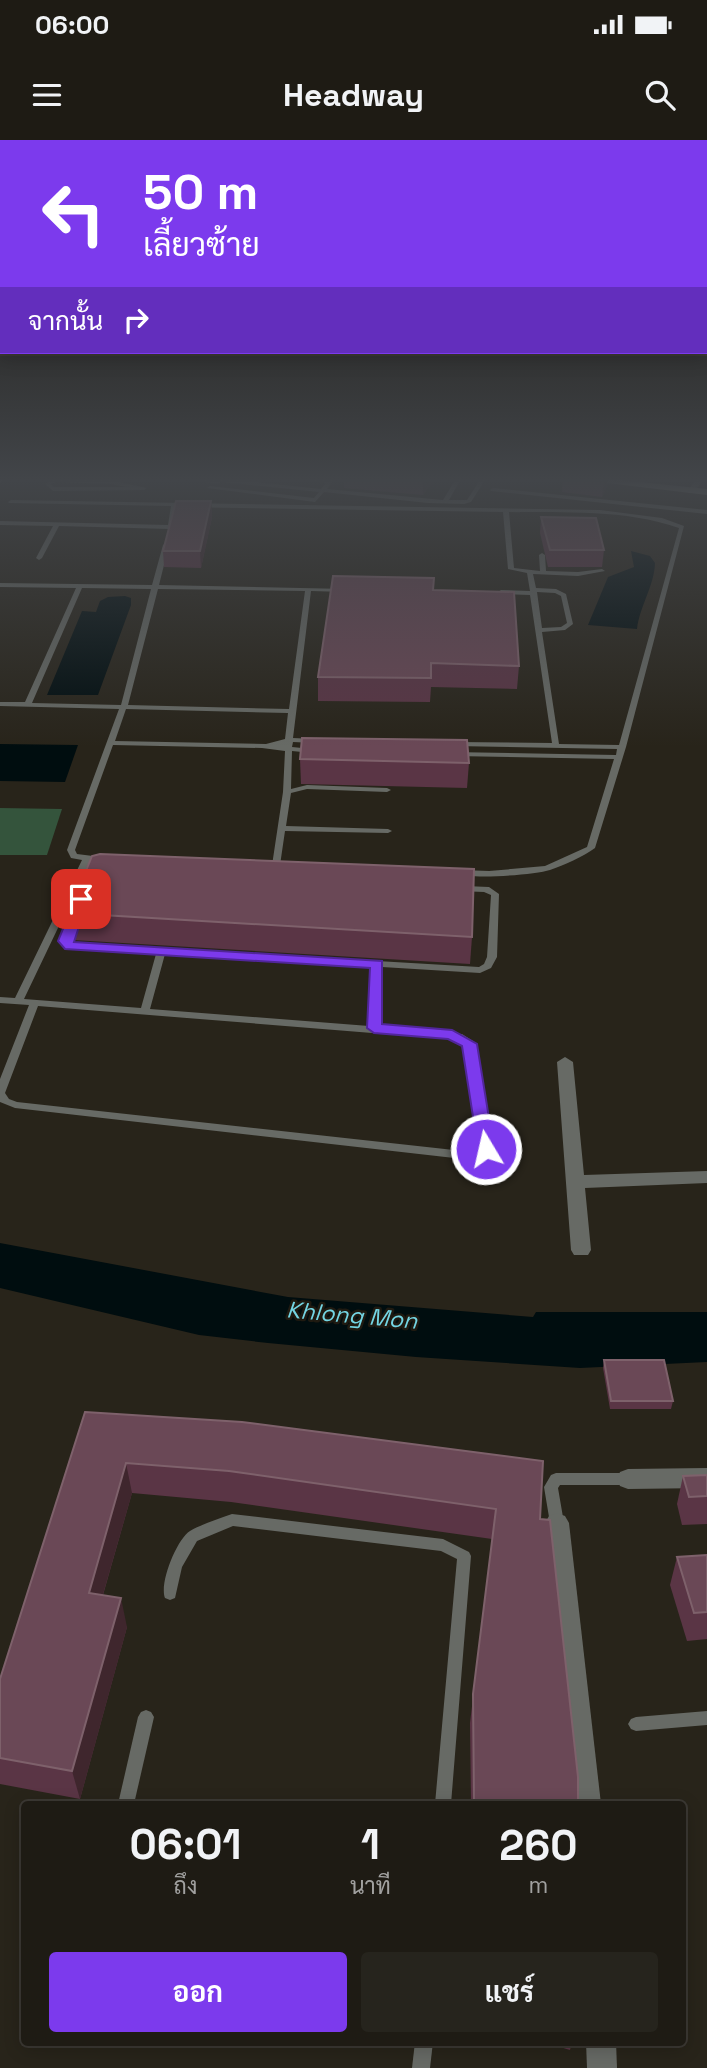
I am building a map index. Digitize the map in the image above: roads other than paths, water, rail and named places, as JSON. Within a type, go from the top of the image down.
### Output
[{"type":"street","points":[[565,1062],[581,1250]]},
{"type":"street","points":[[577,1182],[707,1177]]},
{"type":"street","points":[[628,1479],[707,1478]]},
{"type":"street","points":[[557,1523],[588,1801]]},
{"type":"street","points":[[601,2046],[602,2068]]},
{"type":"lane","points":[[114,860],[86,860],[74,856],[71,850],[124,706],[161,567]]},
{"type":"lane","points":[[511,567],[543,573],[578,574],[602,571]]},
{"type":"lane","points":[[543,567],[543,573]]},
{"type":"lane","points":[[449,872],[489,874],[547,868],[591,848],[622,747],[671,567]]},
{"type":"lane","points":[[530,572],[556,747]]},
{"type":"lane","points":[[0,585],[361,591]]},
{"type":"lane","points":[[28,703],[79,588]]},
{"type":"lane","points":[[273,880],[287,792],[292,711],[308,590]]},
{"type":"lane","points":[[494,592],[556,591],[564,595],[570,624],[563,629],[539,630]]},
{"type":"lane","points":[[0,704],[292,711]]},
{"type":"lane","points":[[262,746],[290,740],[328,741]]},
{"type":"lane","points":[[110,743],[262,746],[288,751],[326,751]]},
{"type":"lane","points":[[449,744],[556,747],[619,757]]},
{"type":"lane","points":[[443,753],[587,752],[622,747]]},
{"type":"lane","points":[[287,792],[307,787],[387,790]]},
{"type":"lane","points":[[282,828],[388,831]]},
{"type":"lane","points":[[18,1001],[86,860]]},
{"type":"lane","points":[[263,865],[290,866]]},
{"type":"lane","points":[[102,874],[273,880],[486,889],[495,894],[492,957],[488,966],[480,970],[82,948],[66,944],[89,878],[102,874]]},
{"type":"lane","points":[[145,1010],[161,951]]},
{"type":"lane","points":[[374,1028],[377,964]]},
{"type":"lane","points":[[0,1000],[35,1002],[145,1010],[452,1034],[469,1044],[486,1149],[478,1155],[463,1155],[15,1105],[0,1093],[35,1002]]},
{"type":"lane","points":[[557,1523],[551,1487],[556,1479],[628,1479]]},
{"type":"lane","points":[[170,1593],[175,1566],[192,1537],[232,1520],[443,1545],[464,1556],[443,1801]]},
{"type":"lane","points":[[127,1801],[146,1717]]},
{"type":"lane","points":[[636,1724],[707,1718]]},
{"type":"lane","points":[[421,2068],[424,2046]]},
{"type":"water","points":[[634,567],[654,567],[637,629],[588,625],[608,577]]},
{"type":"water","points":[[108,597],[131,598],[131,605],[98,695],[47,695],[82,611],[96,612],[100,601]]},
{"type":"water","points":[[0,744],[78,745],[65,782],[0,781]]},
{"type":"water","name":"Khlong Mon","points":[[0,1243],[288,1297],[533,1317],[536,1312],[707,1312],[707,1362],[580,1368],[416,1357],[199,1335],[0,1288]]}]
